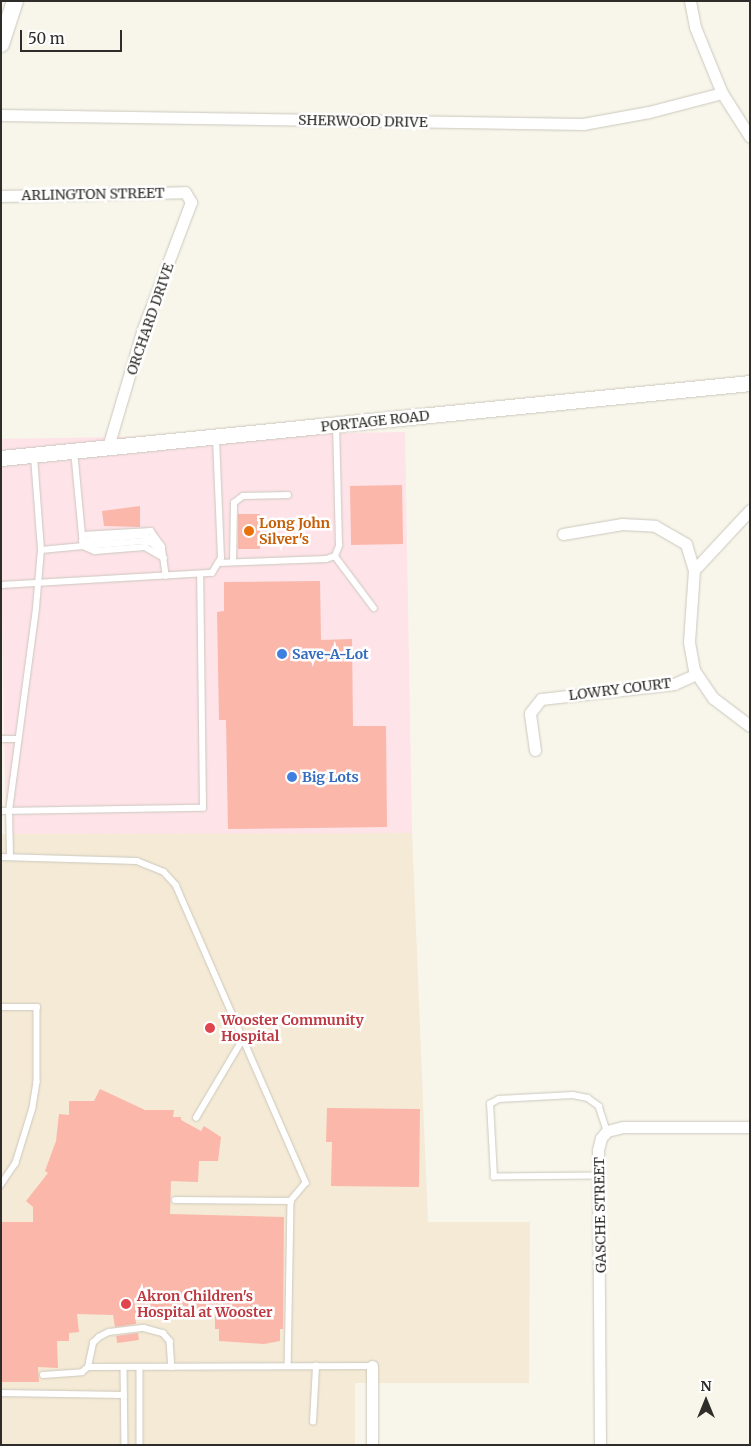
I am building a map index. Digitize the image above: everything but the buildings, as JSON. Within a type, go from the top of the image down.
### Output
[{"type":"main road","points":[[1,44],[15,1]]},
{"type":"main road","name":"PORTAGE ROAD","points":[[1,458],[750,383]]},
{"type":"street","points":[[690,1],[695,27],[722,93],[750,137]]},
{"type":"street","name":"SHERWOOD DRIVE","points":[[1,115],[583,124],[649,112],[722,93]]},
{"type":"street","name":"ARLINGTON STREET","points":[[1,196],[185,192]]},
{"type":"street","name":"ORCHARD DRIVE","points":[[108,447],[142,332],[191,202],[185,192]]},
{"type":"street","points":[[694,570],[750,510]]},
{"type":"street","points":[[563,534],[622,524],[655,526],[686,544],[694,570],[689,642],[696,674],[713,698],[750,726]]},
{"type":"street","name":"LOWRY COURT","points":[[534,750],[530,713],[541,698],[674,684],[696,674]]},
{"type":"street","points":[[608,1131],[623,1127],[750,1127]]},
{"type":"street","name":"GASCHE STREET","points":[[600,1445],[598,1150],[601,1138],[608,1131]]},
{"type":"street","points":[[372,1366],[372,1445]]},
{"type":"lane","points":[[218,563],[326,559],[335,556],[339,546],[336,425]]},
{"type":"lane","points":[[1,584],[212,573],[221,558],[216,437]]},
{"type":"lane","points":[[74,451],[82,541]]},
{"type":"lane","points":[[10,857],[9,811],[41,550],[34,454]]},
{"type":"lane","points":[[233,562],[234,503],[243,496],[288,495]]},
{"type":"lane","points":[[41,550],[143,530],[151,531],[162,546],[166,576]]},
{"type":"lane","points":[[82,541],[144,541],[152,543],[164,556]]},
{"type":"lane","points":[[335,556],[374,608]]},
{"type":"lane","points":[[1,811],[202,808],[200,575]]},
{"type":"lane","points":[[1,739],[17,739]]},
{"type":"lane","points":[[1,857],[121,859],[137,861],[164,872],[176,885],[244,1037],[306,1183],[291,1201],[288,1366]]},
{"type":"lane","points":[[1,1007],[37,1007],[37,1082],[33,1108],[16,1163],[1,1185]]},
{"type":"lane","points":[[196,1118],[244,1037]]},
{"type":"lane","points":[[599,1176],[494,1177],[490,1104],[499,1099],[574,1094],[588,1098],[599,1106],[608,1131]]},
{"type":"lane","points":[[175,1200],[291,1201]]},
{"type":"lane","points":[[43,1375],[82,1372],[88,1367],[93,1342],[99,1337],[109,1332],[144,1328],[163,1334],[170,1341],[172,1367]]},
{"type":"lane","points":[[313,1422],[316,1366]]},
{"type":"lane","points":[[88,1367],[372,1366]]},
{"type":"lane","points":[[124,1367],[125,1445]]},
{"type":"lane","points":[[140,1367],[140,1445]]},
{"type":"lane","points":[[1,1393],[124,1394]]},
{"type":"shaded area","points":[[405,432],[412,833],[6,840],[1,439]]},
{"type":"shaded area","name":"Wooster Community Hospital","points":[[412,833],[428,1222],[530,1222],[529,1383],[355,1383],[355,1445],[1,1445],[1,834]]},
{"type":"place","name":"Long John Silver's","points":[[249,531]]},
{"type":"place","name":"Save-A-Lot","points":[[282,654]]},
{"type":"place","name":"Big Lots","points":[[292,777]]},
{"type":"place","name":"Wooster Community Hospital","points":[[210,1028]]},
{"type":"place","name":"Akron Children's Hospital at Wooster","points":[[126,1304]]}]
